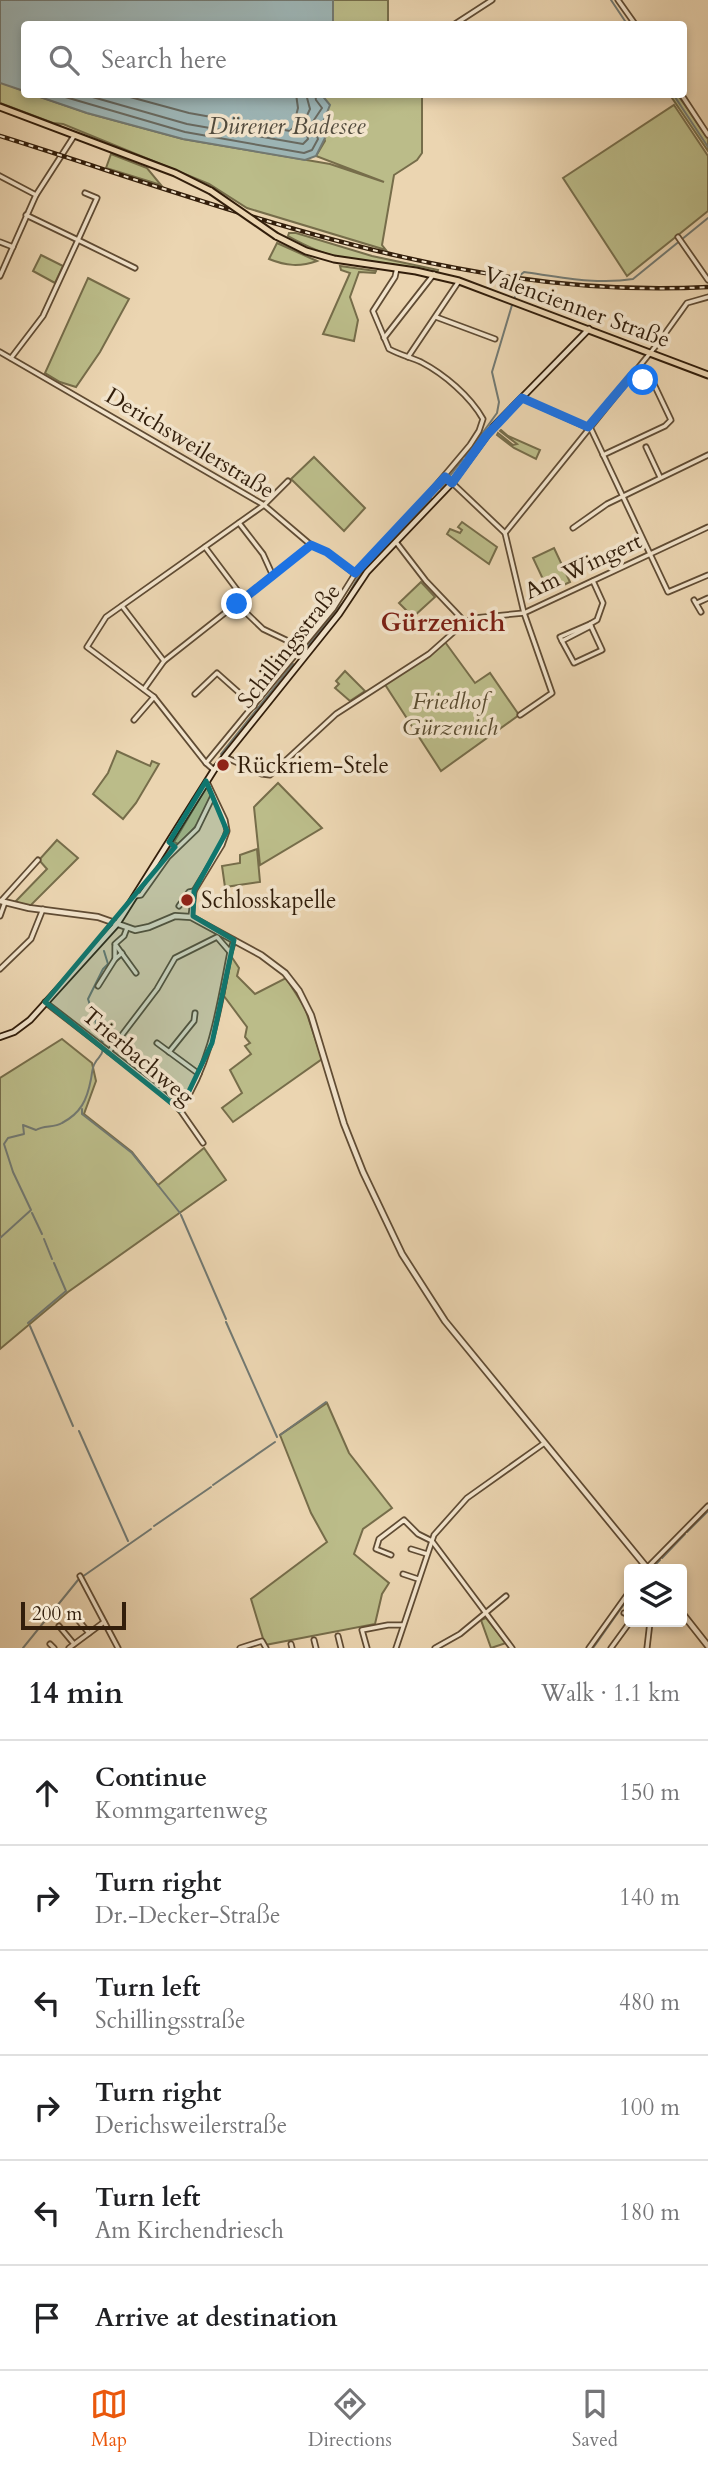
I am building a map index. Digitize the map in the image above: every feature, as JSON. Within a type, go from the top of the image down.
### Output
[{"type":"main road","name":"Valencienner Straße","points":[[0,107],[176,173],[211,191],[276,236],[321,256],[433,274],[459,281],[708,375]]},
{"type":"street","points":[[460,21],[492,0]]},
{"type":"street","points":[[618,0],[633,21]]},
{"type":"street","points":[[684,98],[708,135]]},
{"type":"street","points":[[0,276],[36,195],[75,134]]},
{"type":"street","points":[[0,176],[36,195]]},
{"type":"street","points":[[11,358],[43,316],[97,198],[85,192]]},
{"type":"street","points":[[26,215],[135,268]]},
{"type":"street","points":[[680,239],[708,280]]},
{"type":"street","points":[[0,243],[13,247]]},
{"type":"street","points":[[397,268],[395,277],[373,310],[389,349],[408,357],[459,281]]},
{"type":"street","points":[[384,338],[433,274]]},
{"type":"street","points":[[505,533],[690,301],[708,297]]},
{"type":"street","points":[[436,317],[495,339]]},
{"type":"street","name":"Schillingsstraße","points":[[0,1037],[21,1027],[117,923],[206,781],[339,614],[371,567],[452,483],[486,436],[590,329]]},
{"type":"street","name":"Derichsweilerstraße","points":[[0,352],[264,505],[311,545],[327,552],[355,573]]},
{"type":"street","name":"Schillingsstraße","points":[[206,764],[344,593],[355,573],[445,477],[482,425],[482,417],[462,393],[433,369],[408,357]]},
{"type":"street","points":[[603,456],[665,426],[671,420],[652,380],[640,381],[632,375]]},
{"type":"street","points":[[522,398],[588,427],[670,593],[708,575]]},
{"type":"street","points":[[646,447],[660,477]]},
{"type":"street","points":[[573,528],[622,496],[708,455]]},
{"type":"street","points":[[445,477],[505,533],[524,613],[552,693],[520,715]]},
{"type":"street","points":[[214,770],[206,764],[154,697],[87,647],[103,620],[264,505],[288,481]]},
{"type":"street","points":[[239,523],[263,554],[273,576]]},
{"type":"street","name":"Am Wingert","points":[[465,622],[474,618],[524,613],[708,527]]},
{"type":"street","points":[[224,756],[262,775],[270,775],[336,714],[429,654],[465,622],[431,588],[396,541]]},
{"type":"street","points":[[144,690],[164,661],[311,545]]},
{"type":"street","points":[[205,547],[244,599]]},
{"type":"street","points":[[591,625],[602,649],[572,663],[560,637],[597,620],[603,603],[593,581]]},
{"type":"street","points":[[701,612],[695,602],[708,598]]},
{"type":"street","points":[[237,604],[263,629],[299,650]]},
{"type":"street","points":[[122,606],[164,661]]},
{"type":"street","points":[[195,694],[217,673],[254,706]]},
{"type":"street","points":[[134,720],[154,697]]},
{"type":"street","points":[[191,917],[194,891],[222,845],[227,831],[206,781]]},
{"type":"street","name":"Schillingsstraße","points":[[135,896],[141,895],[162,864],[197,829],[213,794]]},
{"type":"street","points":[[169,842],[177,849]]},
{"type":"street","points":[[0,916],[2,901],[38,860]]},
{"type":"street","points":[[179,906],[189,892],[194,891]]},
{"type":"street","points":[[2,901],[91,916],[140,930],[175,916],[191,917],[272,963],[292,981],[305,1003],[344,1124],[363,1172],[402,1254],[445,1321],[643,1564]]},
{"type":"street","points":[[0,969],[31,939],[43,909]]},
{"type":"street","points":[[114,945],[124,936],[127,928]]},
{"type":"street","points":[[109,1052],[157,989],[175,958],[217,936],[230,952]]},
{"type":"street","points":[[180,1110],[212,1043],[234,940]]},
{"type":"street","points":[[114,945],[136,973]]},
{"type":"street","points":[[114,945],[115,959]]},
{"type":"street","points":[[98,985],[122,953]]},
{"type":"street","name":"Trierbachweg","points":[[45,1002],[180,1110],[203,1143]]},
{"type":"street","points":[[169,1052],[194,1021],[195,1013]]},
{"type":"street","points":[[157,1043],[199,1074]]},
{"type":"street","points":[[396,1648],[432,1541],[450,1516],[467,1498],[543,1444]]},
{"type":"street","points":[[652,1564],[708,1506]]},
{"type":"street","points":[[391,1555],[376,1549],[379,1538],[404,1520],[418,1534],[432,1541],[512,1648]]},
{"type":"street","points":[[411,1549],[427,1555]]},
{"type":"street","points":[[403,1574],[418,1579]]},
{"type":"street","points":[[80,1576],[118,1648]]},
{"type":"street","points":[[435,1648],[460,1634],[506,1596]]},
{"type":"street","points":[[589,1648],[624,1599]]},
{"type":"street","points":[[72,1614],[89,1633]]},
{"type":"street","points":[[687,1619],[708,1646]]},
{"type":"street","points":[[69,1648],[104,1622]]},
{"type":"street","points":[[367,1648],[362,1630],[403,1625]]},
{"type":"street","points":[[59,1626],[74,1644]]},
{"type":"street","points":[[611,1648],[626,1627]]},
{"type":"street","points":[[647,1648],[649,1627]]},
{"type":"street","points":[[338,1636],[341,1648]]},
{"type":"street","points":[[314,1640],[316,1648]]},
{"type":"street","points":[[240,1648],[264,1642],[266,1648]]},
{"type":"street","points":[[50,1644],[54,1648]]},
{"type":"highlighted area","points":[[206,781],[227,831],[194,891],[193,916],[234,940],[212,1043],[180,1110],[45,1002],[175,847],[169,842]]},
{"type":"green space","points":[[333,0],[388,0],[388,21],[333,21]]},
{"type":"green space","points":[[0,82],[21,90],[21,98],[44,98],[87,113],[183,139],[330,164],[384,182],[316,156],[325,141],[319,124],[328,112],[322,98],[422,98],[422,153],[417,160],[394,175],[382,245],[386,250],[247,208],[209,184],[63,124],[53,123],[0,103]]},
{"type":"green space","points":[[672,98],[680,98],[708,139],[708,151]]},
{"type":"green space","points":[[674,105],[708,156],[708,211],[627,276],[563,178]]},
{"type":"green space","points":[[111,154],[147,168],[161,185],[106,168]]},
{"type":"green space","points":[[289,233],[372,256],[438,270],[437,273],[337,257],[288,236]]},
{"type":"green space","points":[[277,243],[317,261],[293,265],[269,259]]},
{"type":"green space","points":[[41,255],[63,266],[55,283],[33,271]]},
{"type":"green space","points":[[340,266],[376,271],[359,272],[350,297],[358,320],[354,341],[323,334],[350,273],[341,270]]},
{"type":"green space","points":[[88,278],[129,299],[100,352],[76,387],[45,373]]},
{"type":"green space","points":[[501,430],[508,436],[540,450],[536,459],[514,448],[497,435],[498,433],[513,445],[517,444]]},
{"type":"green space","points":[[314,457],[365,508],[344,531],[291,479]]},
{"type":"green space","points":[[462,522],[497,547],[489,564],[447,534],[450,529],[460,533],[462,530],[458,527]]},
{"type":"green space","points":[[554,548],[570,582],[549,592],[533,558]]},
{"type":"green space","points":[[421,582],[435,597],[413,617],[399,603]]},
{"type":"green space","name":"Friedhof Gürzenich","points":[[445,642],[475,683],[490,673],[519,715],[441,771],[384,683]]},
{"type":"green space","points":[[345,671],[365,691],[350,701],[335,688],[339,684],[336,681]]},
{"type":"green space","points":[[117,751],[150,766],[152,761],[159,764],[136,803],[123,819],[93,794],[108,773]]},
{"type":"green space","points":[[278,783],[322,828],[260,865],[254,807]]},
{"type":"green space","points":[[207,786],[211,795],[203,816],[184,839],[178,844],[174,842]]},
{"type":"green space","points":[[57,840],[78,858],[30,906],[15,902],[47,869],[39,860]]},
{"type":"green space","points":[[257,849],[260,882],[225,887],[222,866],[240,863],[240,855]]},
{"type":"green space","points":[[231,956],[239,968],[237,976],[255,994],[286,978],[305,1008],[322,1059],[233,1122],[222,1108],[242,1093],[230,1070],[251,1054],[245,1046],[250,1043],[245,1037],[247,1027],[224,996]]},
{"type":"green space","points":[[62,1039],[92,1063],[96,1081],[84,1114],[132,1152],[158,1185],[204,1148],[226,1180],[68,1292],[0,1349],[0,1078]]},
{"type":"green space","points":[[327,1403],[349,1453],[392,1508],[363,1529],[354,1554],[389,1583],[382,1594],[375,1624],[265,1645],[251,1599],[327,1542],[311,1513],[280,1435]]},
{"type":"green space","points":[[486,1618],[506,1643],[491,1648],[481,1620]]},
{"type":"water","points":[[0,0],[333,0],[333,21],[21,21],[21,90],[0,83]]},
{"type":"water","name":"Dürener Badesee","points":[[43,98],[324,98],[330,105],[324,120],[319,124],[326,136],[316,156],[305,160],[183,139]]},
{"type":"waterway","points":[[611,0],[625,21]]},
{"type":"waterway","points":[[676,98],[708,147]]},
{"type":"waterway","points":[[518,277],[524,272],[593,281],[633,279],[708,218]]},
{"type":"waterway","points":[[515,297],[518,282]]},
{"type":"waterway","points":[[465,457],[497,413],[499,402],[492,372],[512,305]]},
{"type":"waterway","points":[[449,477],[463,459]]},
{"type":"waterway","points":[[440,488],[446,482]]},
{"type":"waterway","points":[[302,653],[346,599],[360,574],[431,498]]},
{"type":"waterway","points":[[221,754],[293,664]]},
{"type":"waterway","points":[[142,891],[171,847]]},
{"type":"waterway","points":[[103,1044],[88,999],[108,964],[104,951]]},
{"type":"waterway","points":[[0,1238],[31,1210],[13,1172],[4,1144],[8,1138],[24,1134],[23,1125],[36,1130],[59,1125],[74,1115],[85,1100],[93,1067],[103,1049]]},
{"type":"waterway","points":[[82,1109],[82,1114],[132,1153],[154,1180]]},
{"type":"waterway","points":[[157,1184],[180,1213]]},
{"type":"waterway","points":[[32,1213],[42,1234]]},
{"type":"waterway","points":[[181,1215],[226,1319]]},
{"type":"waterway","points":[[44,1239],[52,1259]]},
{"type":"waterway","points":[[28,1323],[66,1291],[54,1263]]},
{"type":"waterway","points":[[226,1322],[277,1437]]},
{"type":"waterway","points":[[30,1326],[73,1426]]},
{"type":"waterway","points":[[280,1435],[326,1402]]},
{"type":"waterway","points":[[79,1431],[128,1541]]},
{"type":"waterway","points":[[213,1485],[275,1442]]},
{"type":"waterway","points":[[154,1526],[211,1487]]},
{"type":"waterway","points":[[687,1532],[708,1511]]},
{"type":"waterway","points":[[82,1577],[151,1529]]},
{"type":"waterway","points":[[662,1558],[685,1534]]},
{"type":"waterway","points":[[656,1564],[660,1560]]},
{"type":"waterway","points":[[23,1648],[78,1580]]},
{"type":"waterway","points":[[593,1648],[624,1604]]},
{"type":"railway","points":[[0,136],[260,219],[348,244],[437,264],[526,279],[617,287],[708,287]]},
{"type":"place","name":"Rückriem-Stele","points":[[223,765]]},
{"type":"place","name":"Schlosskapelle","points":[[187,900]]},
{"type":"district","name":"Gürzenich","points":[[443,622]]},
{"type":"route","points":[[237,604],[311,545],[327,552],[355,573],[445,477],[452,483],[486,436],[522,398],[588,427],[632,375],[643,380]]}]
